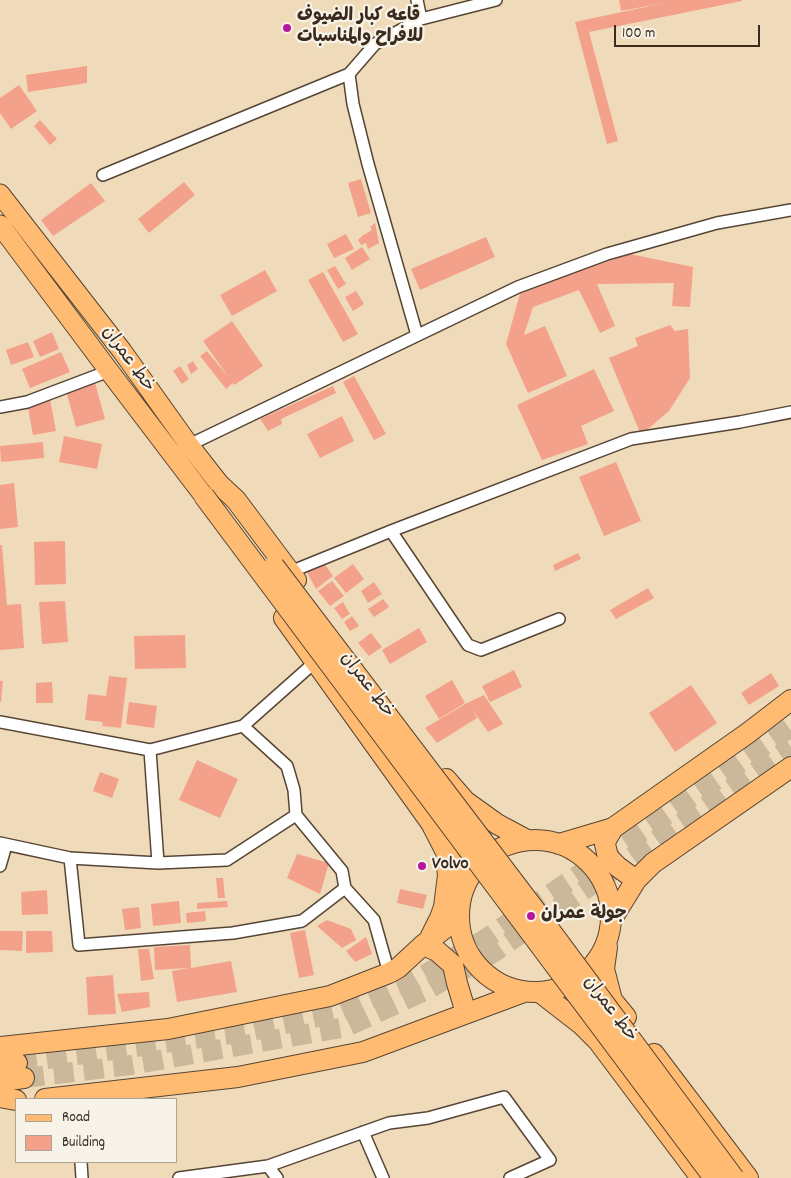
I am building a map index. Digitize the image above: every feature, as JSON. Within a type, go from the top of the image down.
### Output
[{"type":"highway","name":"خط عمران","points":[[212,491],[230,507],[532,906],[734,1178]]},
{"type":"highway","name":"خط عمران","points":[[212,491],[714,1178]]},
{"type":"highway","points":[[464,887],[432,823],[213,520],[212,491],[236,500],[465,801],[497,824],[527,840],[559,844],[587,860],[606,887],[612,919]]},
{"type":"highway","points":[[559,844],[613,828],[791,700]]},
{"type":"highway","points":[[748,1178],[612,1000],[604,969],[612,919],[636,880],[653,863],[791,767]]},
{"type":"highway","points":[[432,823],[446,832],[461,830],[466,816],[465,801]]},
{"type":"highway","points":[[613,828],[605,844],[607,853],[618,868],[636,880]]},
{"type":"highway","points":[[527,840],[501,848],[479,864],[464,887],[459,902],[458,918],[465,949],[484,974],[532,992],[581,1024],[598,1041],[701,1178]]},
{"type":"highway","points":[[426,944],[444,907],[448,875],[445,849]]},
{"type":"highway","points":[[0,1047],[168,1029],[330,996],[398,968],[458,918]]},
{"type":"highway","points":[[61,1098],[238,1077],[363,1052],[466,1012],[532,992],[570,985],[593,966],[608,940]]},
{"type":"highway","points":[[426,944],[453,965],[466,1012]]},
{"type":"highway","points":[[598,1041],[594,1029],[603,1016],[613,1016],[629,1021]]},
{"type":"highway","points":[[0,1081],[14,1069]]},
{"type":"highway","points":[[0,1098],[15,1100]]},
{"type":"main road","name":"خط عمران","points":[[0,194],[122,351],[189,445],[212,491]]},
{"type":"main road","name":"خط عمران","points":[[0,224],[109,371],[212,491]]},
{"type":"street","points":[[417,0],[421,19]]},
{"type":"street","points":[[102,175],[349,74],[375,44],[421,19],[496,0]]},
{"type":"street","points":[[349,74],[352,104],[417,335]]},
{"type":"street","points":[[189,445],[518,287],[607,254],[717,223],[791,210]]},
{"type":"street","points":[[0,407],[27,402],[109,371]]},
{"type":"street","points":[[290,572],[631,439],[791,412]]},
{"type":"street","points":[[391,531],[468,645],[481,650],[559,619]]},
{"type":"street","points":[[0,722],[150,750],[243,726],[315,662]]},
{"type":"street","points":[[243,726],[287,766],[294,790],[296,815],[342,871],[345,888],[374,920],[389,973]]},
{"type":"street","points":[[150,750],[158,863]]},
{"type":"street","points":[[0,866],[3,844],[70,858],[158,863],[226,860],[296,815]]},
{"type":"street","points":[[70,858],[79,945],[233,933],[302,921],[345,888]]},
{"type":"street","points":[[179,1178],[268,1166],[389,1123],[428,1118],[504,1097],[550,1160],[510,1178]]},
{"type":"street","points":[[363,1132],[383,1178]]},
{"type":"street","points":[[81,1163],[82,1178]]},
{"type":"street","points":[[268,1166],[276,1178]]},
{"type":"building","points":[[619,0],[742,1],[589,32],[618,141],[607,144],[575,22],[664,3],[621,11]]},
{"type":"building","points":[[87,66],[87,83],[28,92],[26,75]]},
{"type":"building","points":[[19,85],[37,111],[11,129],[0,113],[0,98]]},
{"type":"building","points":[[40,120],[57,139],[50,145],[34,126]]},
{"type":"building","points":[[361,179],[371,213],[358,217],[348,183]]},
{"type":"building","points":[[184,182],[195,195],[149,233],[138,219]]},
{"type":"building","points":[[91,183],[105,201],[53,236],[41,220]]},
{"type":"building","points":[[375,223],[379,243],[368,249],[366,243],[361,245],[358,240],[372,230],[370,227]]},
{"type":"building","points":[[346,234],[354,249],[334,258],[327,244]]},
{"type":"building","points":[[486,237],[495,257],[420,290],[411,269]]},
{"type":"building","points":[[362,247],[370,259],[352,270],[345,258]]},
{"type":"building","points":[[630,254],[693,267],[690,307],[672,306],[674,283],[597,284],[615,326],[600,333],[579,290],[533,307],[524,335],[545,326],[567,376],[528,393],[506,344],[521,290]]},
{"type":"building","points":[[335,266],[346,284],[338,289],[327,270]]},
{"type":"building","points":[[265,270],[277,291],[232,316],[220,295]]},
{"type":"building","points":[[323,272],[358,334],[343,342],[308,280]]},
{"type":"building","points":[[356,291],[364,304],[353,311],[345,297]]},
{"type":"building","points":[[232,321],[263,366],[226,389],[200,356],[207,351],[229,378],[203,341]]},
{"type":"building","points":[[670,325],[675,331],[688,329],[690,378],[669,411],[641,435],[609,358],[638,346],[635,338]]},
{"type":"building","points":[[52,332],[59,349],[40,357],[33,341]]},
{"type":"building","points":[[28,342],[34,357],[11,365],[6,350]]},
{"type":"building","points":[[61,352],[70,372],[30,388],[22,369]]},
{"type":"building","points":[[193,361],[198,369],[191,374],[187,365]]},
{"type":"building","points":[[180,366],[189,379],[182,384],[173,371]]},
{"type":"building","points":[[594,369],[614,411],[581,426],[588,444],[542,460],[517,405]]},
{"type":"building","points":[[354,376],[386,434],[374,440],[343,382]]},
{"type":"building","points":[[95,383],[105,419],[76,427],[66,391]]},
{"type":"building","points":[[333,386],[336,393],[281,419],[282,424],[268,431],[260,419]]},
{"type":"building","points":[[50,399],[56,431],[33,435],[27,403]]},
{"type":"building","points":[[342,416],[354,441],[320,458],[307,434]]},
{"type":"building","points":[[64,436],[102,444],[97,469],[59,462]]},
{"type":"building","points":[[43,442],[44,458],[1,462],[0,446]]},
{"type":"building","points":[[616,462],[641,521],[604,536],[579,477]]},
{"type":"building","points":[[14,483],[18,527],[0,529],[0,485]]},
{"type":"building","points":[[65,541],[66,584],[35,585],[34,542]]},
{"type":"building","points":[[0,545],[2,545],[7,605],[21,604],[24,648],[0,650]]},
{"type":"building","points":[[578,553],[581,559],[555,571],[553,565]]},
{"type":"building","points":[[322,560],[333,576],[316,589],[305,569]]},
{"type":"building","points":[[353,564],[364,579],[346,593],[334,578]]},
{"type":"building","points":[[332,581],[344,596],[330,606],[318,591]]},
{"type":"building","points":[[374,582],[382,594],[368,603],[361,591]]},
{"type":"building","points":[[648,588],[654,598],[616,619],[610,610]]},
{"type":"building","points":[[383,599],[389,607],[374,617],[368,609]]},
{"type":"building","points":[[65,601],[68,642],[42,644],[39,602]]},
{"type":"building","points":[[343,602],[350,614],[342,619],[334,608]]},
{"type":"building","points":[[352,616],[359,626],[350,631],[344,622]]},
{"type":"building","points":[[419,628],[427,642],[390,664],[382,650]]},
{"type":"building","points":[[371,633],[382,647],[369,656],[358,643]]},
{"type":"building","points":[[185,635],[186,668],[135,669],[134,636]]},
{"type":"building","points":[[514,670],[522,687],[490,702],[482,686]]},
{"type":"building","points":[[771,673],[779,686],[749,705],[741,693]]},
{"type":"building","points":[[109,676],[127,678],[121,728],[102,726],[103,722],[85,720],[88,694],[106,696]]},
{"type":"building","points":[[452,680],[465,703],[439,719],[425,696]]},
{"type":"building","points":[[0,681],[3,681],[1,702],[0,702]]},
{"type":"building","points":[[52,682],[53,703],[36,703],[36,683]]},
{"type":"building","points":[[691,685],[717,723],[675,752],[649,713]]},
{"type":"building","points":[[484,695],[503,724],[488,732],[472,709],[477,718],[437,743],[425,728],[467,703]]},
{"type":"building","points":[[129,702],[157,706],[154,728],[126,724]]},
{"type":"building","points":[[197,760],[238,779],[220,818],[179,800]]},
{"type":"building","points":[[100,772],[119,779],[112,798],[93,791]]},
{"type":"building","points":[[297,854],[329,863],[320,894],[287,878]]},
{"type":"building","points":[[216,878],[223,878],[225,898],[218,898]]},
{"type":"building","points":[[400,889],[427,895],[423,909],[397,903]]},
{"type":"building","points":[[47,890],[48,914],[22,915],[21,892]]},
{"type":"building","points":[[179,901],[181,923],[153,926],[151,904]]},
{"type":"building","points":[[227,901],[228,907],[197,909],[197,903]]},
{"type":"building","points":[[139,907],[141,928],[125,930],[122,909]]},
{"type":"building","points":[[205,911],[206,921],[187,923],[186,913]]},
{"type":"building","points":[[327,920],[351,929],[356,940],[342,948],[317,926]]},
{"type":"building","points":[[305,930],[314,975],[299,978],[290,933]]},
{"type":"building","points":[[0,931],[23,931],[22,951],[0,950]]},
{"type":"building","points":[[26,931],[52,931],[53,952],[26,953]]},
{"type":"building","points":[[366,937],[372,954],[355,962],[346,951]]},
{"type":"building","points":[[190,945],[191,968],[231,961],[237,992],[177,1002],[172,971],[189,968],[155,970],[154,947]]},
{"type":"building","points":[[138,949],[149,949],[154,979],[141,981]]},
{"type":"building","points":[[113,975],[116,1014],[88,1015],[86,977]]},
{"type":"building","points":[[149,992],[150,1007],[122,1012],[117,994]]},
{"type":"tunnel","points":[[17,1063],[247,1032],[337,1013],[415,980],[484,940],[791,727]]},
{"type":"tunnel","points":[[24,1078],[131,1065],[346,1027],[427,990],[493,953],[791,747]]},
{"type":"place","name":"قاعه كبار الضيوف للافراح والمناسبات","points":[[287,28]]},
{"type":"place","name":"Volvo","points":[[422,866]]},
{"type":"place","name":"جولة عمران","points":[[531,916]]}]
